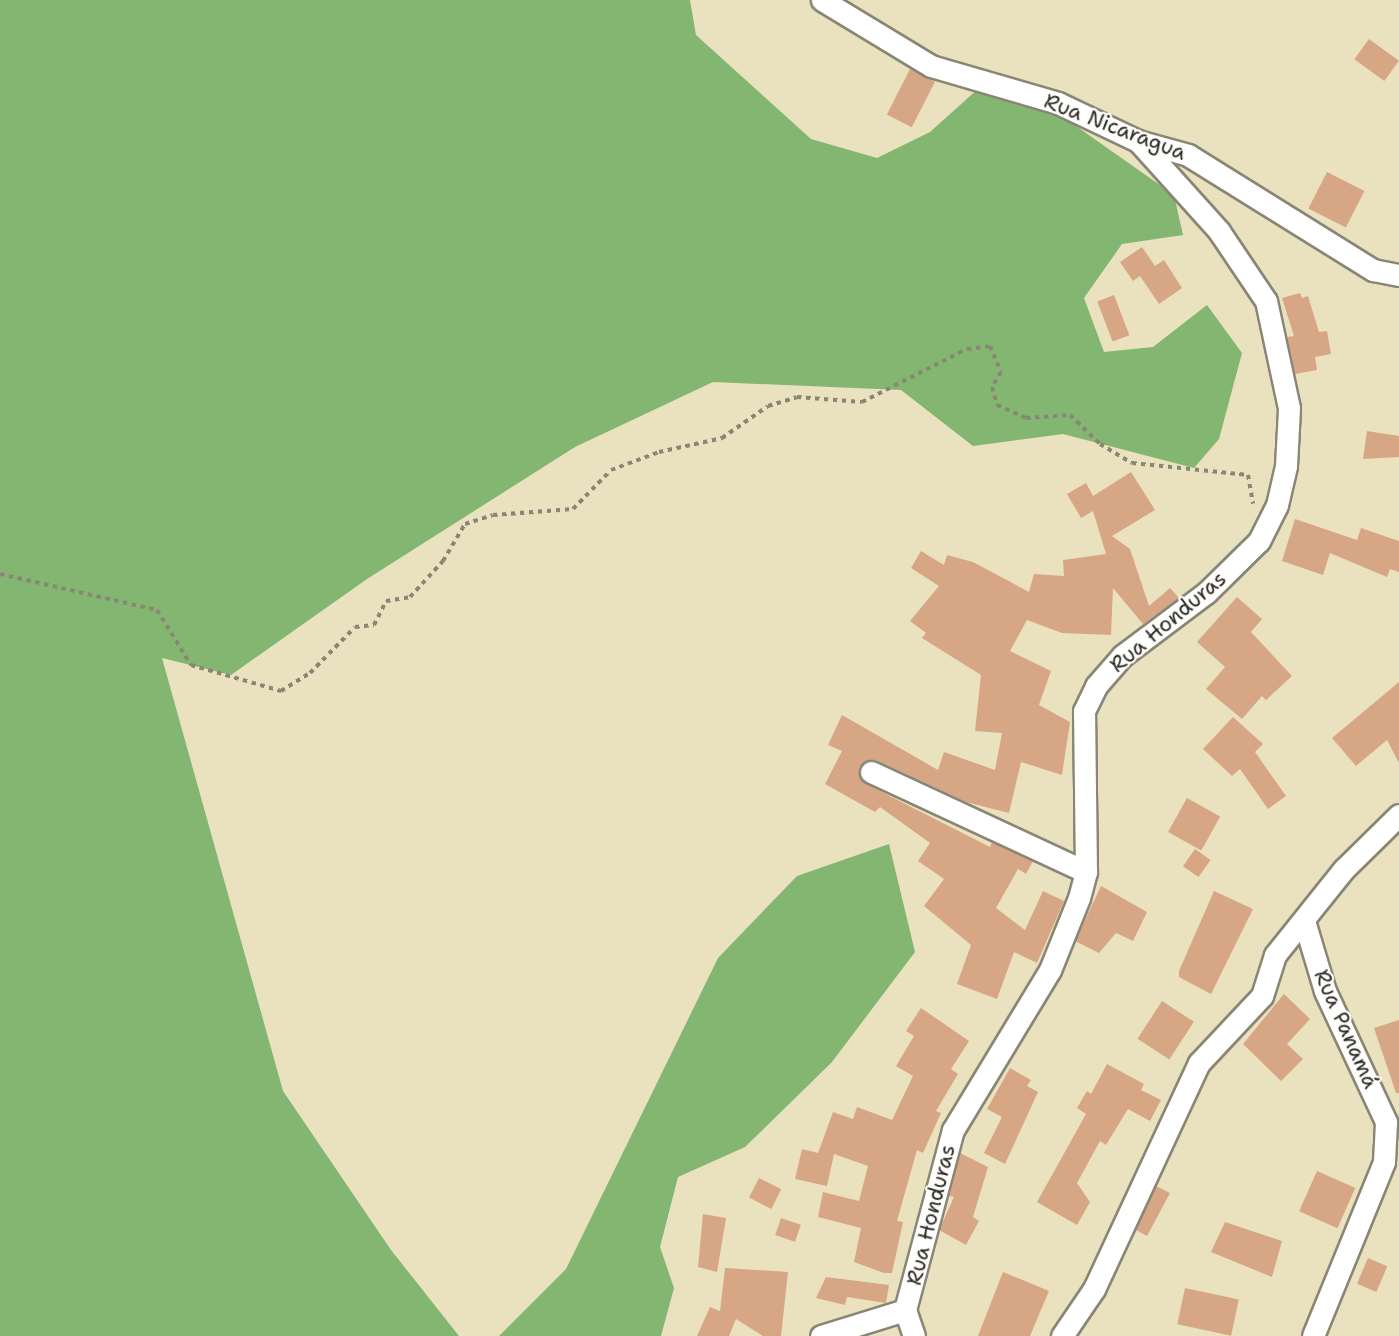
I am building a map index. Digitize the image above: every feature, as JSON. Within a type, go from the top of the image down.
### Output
[{"type":"street","name":"Rua Nicaragua","points":[[822,0],[931,66],[1058,103],[1138,141],[1188,155],[1373,270],[1399,275]]},
{"type":"street","name":"Rua Honduras","points":[[914,1336],[905,1310],[953,1130],[1050,970],[1086,872],[1081,745],[1084,711],[1096,686],[1122,656],[1206,593],[1259,541],[1277,505],[1286,466],[1289,408],[1266,301],[1219,231],[1138,141]]},
{"type":"street","points":[[871,772],[1086,872]]},
{"type":"street","points":[[1062,1336],[1094,1289],[1199,1063],[1262,996],[1275,956],[1305,924],[1344,869],[1399,815]]},
{"type":"street","name":"Rua Panamá","points":[[1305,924],[1325,991],[1386,1122],[1384,1162],[1313,1336]]},
{"type":"street","points":[[821,1336],[905,1310]]},
{"type":"path","points":[[0,573],[157,610],[191,665],[281,691],[310,673],[355,627],[374,625],[386,601],[410,597],[443,561],[465,524],[493,515],[573,509],[611,471],[659,452],[722,438],[768,406],[797,397],[862,402],[967,349],[990,346],[1001,372],[992,387],[997,405],[1026,418],[1070,415],[1100,444],[1132,463],[1248,475],[1254,508]]},
{"type":"green space","points":[[0,0],[690,0],[696,35],[811,139],[877,158],[930,132],[979,88],[1049,107],[1174,195],[1183,235],[1122,244],[1084,298],[1104,352],[1153,347],[1207,305],[1242,353],[1219,439],[1194,468],[1063,434],[973,446],[901,390],[713,382],[575,447],[367,579],[231,675],[162,658],[283,1091],[391,1250],[459,1336],[0,1336]]},
{"type":"green space","points":[[889,844],[915,952],[832,1062],[745,1147],[678,1177],[660,1247],[674,1288],[661,1336],[499,1336],[566,1269],[718,958],[797,876]]},
{"type":"building","points":[[1369,39],[1399,61],[1384,81],[1354,59]]},
{"type":"building","points":[[910,69],[935,82],[912,127],[887,114]]},
{"type":"building","points":[[1327,172],[1364,191],[1346,228],[1308,209]]},
{"type":"building","points":[[1142,247],[1155,266],[1164,260],[1182,288],[1159,304],[1140,276],[1133,281],[1120,262]]},
{"type":"building","points":[[1300,293],[1302,298],[1308,296],[1319,332],[1327,331],[1331,354],[1315,357],[1317,370],[1295,374],[1287,337],[1294,336],[1282,298]]},
{"type":"building","points":[[1114,295],[1129,335],[1113,342],[1097,301]]},
{"type":"building","points":[[1367,431],[1399,436],[1399,457],[1363,459]]},
{"type":"building","points":[[1131,472],[1155,510],[1112,536],[1130,549],[1149,606],[1170,588],[1179,598],[1143,624],[1113,588],[1111,635],[1062,633],[1027,620],[1010,651],[1051,671],[1039,705],[1070,722],[1062,775],[1021,762],[1009,813],[966,802],[876,760],[859,767],[866,784],[990,847],[992,842],[1033,861],[1026,874],[1018,869],[996,908],[1025,930],[1043,891],[1064,901],[1037,963],[1014,952],[997,999],[957,984],[971,945],[924,906],[944,879],[918,861],[930,843],[880,807],[875,812],[825,784],[842,751],[828,745],[842,715],[938,770],[944,752],[995,770],[1002,733],[975,731],[981,675],[922,638],[926,633],[910,621],[939,586],[911,568],[921,551],[944,565],[947,555],[973,562],[1029,592],[1034,574],[1064,576],[1063,560],[1106,554],[1093,511],[1081,518],[1067,494],[1086,483],[1093,496]]},
{"type":"building","points":[[1295,519],[1357,540],[1361,528],[1399,541],[1399,572],[1390,569],[1387,577],[1330,553],[1323,575],[1282,561]]},
{"type":"building","points":[[1237,597],[1262,619],[1251,632],[1292,676],[1266,700],[1262,696],[1242,719],[1206,689],[1225,667],[1197,642]]},
{"type":"building","points":[[1399,682],[1399,763],[1387,740],[1356,766],[1332,738]]},
{"type":"building","points":[[1233,717],[1263,744],[1255,752],[1286,796],[1268,809],[1240,769],[1232,776],[1203,749]]},
{"type":"building","points":[[1187,798],[1220,816],[1201,851],[1168,832]]},
{"type":"building","points":[[1195,849],[1211,860],[1199,877],[1183,866]]},
{"type":"building","points":[[1101,886],[1147,912],[1133,941],[1116,933],[1099,953],[1075,941]]},
{"type":"building","points":[[1214,891],[1253,909],[1211,994],[1179,977],[1179,971]]},
{"type":"building","points":[[1284,994],[1310,1019],[1287,1044],[1303,1059],[1281,1081],[1243,1044]]},
{"type":"building","points":[[1162,1001],[1194,1022],[1169,1059],[1137,1039]]},
{"type":"building","points":[[921,1008],[969,1041],[951,1069],[958,1074],[936,1111],[941,1113],[923,1153],[917,1150],[897,1221],[903,1222],[892,1273],[884,1273],[854,1262],[861,1228],[818,1217],[823,1192],[859,1201],[868,1166],[834,1154],[827,1186],[795,1179],[802,1149],[818,1153],[833,1112],[853,1119],[857,1107],[892,1120],[913,1076],[896,1066],[914,1036],[906,1031]]},
{"type":"building","points":[[1399,1020],[1399,1093],[1396,1093],[1374,1028]]},
{"type":"building","points":[[1107,1064],[1144,1084],[1141,1090],[1161,1100],[1150,1121],[1128,1109],[1106,1145],[1100,1141],[1077,1183],[1090,1202],[1077,1225],[1037,1202],[1086,1114],[1077,1108],[1087,1091],[1091,1094]]},
{"type":"building","points":[[1010,1068],[1031,1080],[1027,1086],[1038,1092],[1005,1164],[984,1153],[1002,1117],[987,1109]]},
{"type":"building","points":[[960,1153],[988,1167],[973,1217],[979,1221],[966,1245],[939,1230],[954,1197],[949,1196]]},
{"type":"building","points":[[1317,1171],[1355,1188],[1337,1228],[1299,1211]]},
{"type":"building","points":[[759,1178],[781,1189],[771,1209],[749,1198]]},
{"type":"building","points":[[1156,1186],[1170,1193],[1147,1236],[1136,1230]]},
{"type":"building","points":[[703,1214],[726,1218],[717,1272],[698,1267]]},
{"type":"building","points":[[781,1218],[801,1225],[795,1242],[775,1235]]},
{"type":"building","points":[[1225,1222],[1282,1241],[1272,1277],[1211,1252]]},
{"type":"building","points":[[1368,1258],[1387,1266],[1376,1292],[1357,1284]]},
{"type":"building","points":[[725,1268],[788,1272],[781,1336],[763,1336],[736,1319],[729,1336],[697,1336],[710,1307],[720,1311]]},
{"type":"building","points":[[1003,1272],[1049,1291],[1030,1336],[978,1336]]},
{"type":"building","points":[[826,1277],[889,1285],[886,1303],[847,1297],[845,1305],[816,1298]]},
{"type":"building","points":[[1185,1288],[1239,1299],[1231,1336],[1177,1324]]}]
